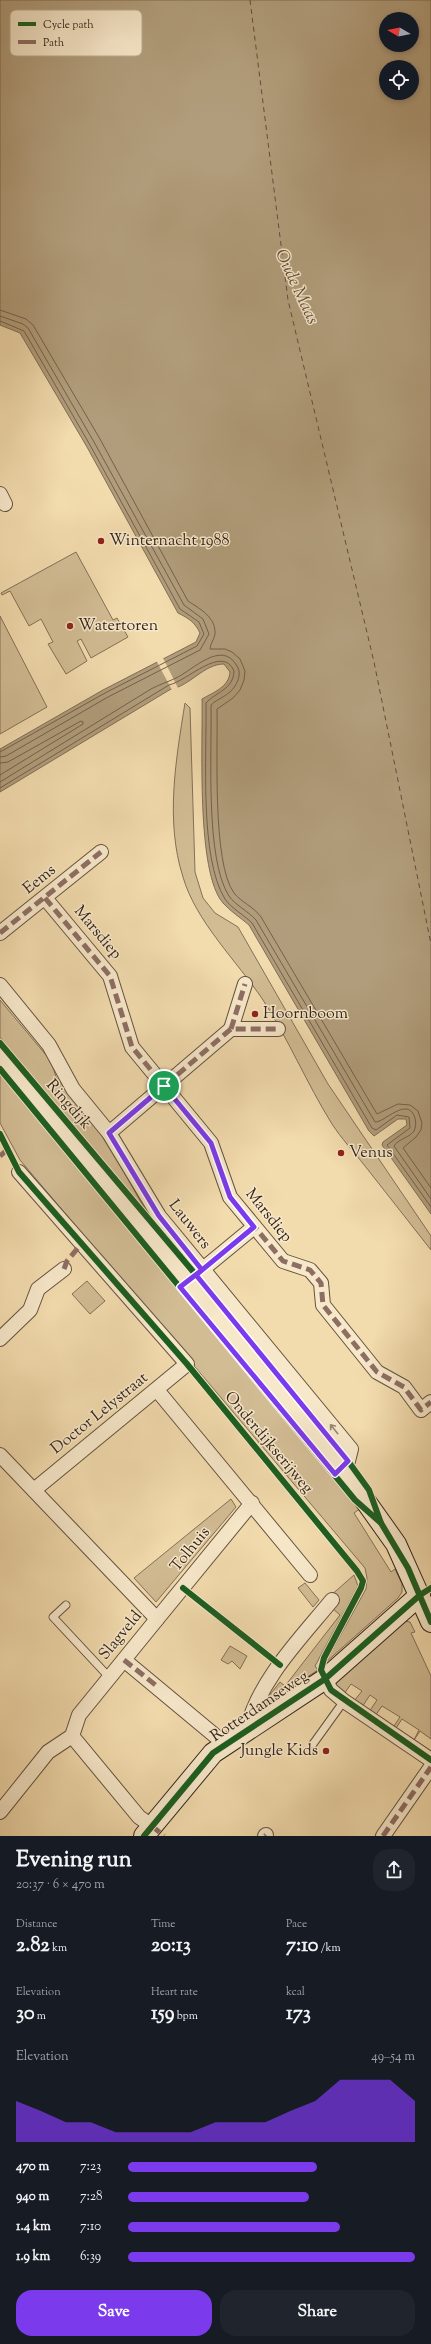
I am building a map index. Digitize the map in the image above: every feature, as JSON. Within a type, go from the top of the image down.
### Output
[{"type":"main road","name":"Ringdijk","points":[[0,1055],[186,1283],[342,1468],[396,1544],[425,1591],[431,1622]]},
{"type":"main road","name":"Rotterdamseweg","points":[[148,1831],[203,1764],[225,1744],[325,1679],[425,1591]]},
{"type":"street","name":"Eems","points":[[0,933],[101,852]]},
{"type":"street","name":"Marsdiep","points":[[45,898],[110,976],[132,1047],[211,1143],[230,1197],[283,1261],[310,1270],[321,1283],[323,1306],[377,1372],[404,1388],[421,1410],[431,1402]]},
{"type":"street","name":"Lauwers","points":[[0,984],[49,1045],[73,1089],[109,1133],[159,1216],[351,1449],[348,1461],[342,1468]]},
{"type":"street","points":[[109,1133],[231,1029],[245,984]]},
{"type":"street","points":[[231,1029],[278,1029]]},
{"type":"street","name":"Doctor Lelystraat","points":[[18,1172],[187,1364],[34,1490]]},
{"type":"street","points":[[186,1283],[254,1227]]},
{"type":"street","points":[[0,1340],[30,1310],[38,1289],[64,1268]]},
{"type":"street","points":[[157,1390],[310,1575]]},
{"type":"street","name":"Slagveld","points":[[0,1455],[157,1619],[79,1715],[72,1736]]},
{"type":"street","name":"Tolhuis","points":[[157,1619],[252,1503]]},
{"type":"street","name":"Rotterdamseweg","points":[[247,1729],[251,1711],[258,1698],[280,1666],[332,1600]]},
{"type":"street","points":[[124,1660],[225,1744]]},
{"type":"street","points":[[325,1679],[331,1690],[344,1701],[431,1760]]},
{"type":"street","points":[[0,1812],[48,1752],[72,1736],[139,1817],[148,1831]]},
{"type":"street","points":[[383,1836],[431,1767]]},
{"type":"lane","points":[[66,1605],[53,1617],[109,1677]]},
{"type":"lane","points":[[313,1744],[344,1701]]},
{"type":"shaded area","points":[[76,552],[113,620],[117,618],[128,637],[91,658],[81,639],[77,641],[87,661],[66,674],[48,644],[53,642],[41,619],[29,626],[10,591],[2,595],[1,593]]},
{"type":"shaded area","points":[[0,616],[47,707],[0,734]]},
{"type":"shaded area","points":[[185,703],[190,708],[195,872],[203,898],[215,913],[238,927],[328,1084],[431,1236],[431,1250],[343,1140],[323,1109],[263,1000],[218,941],[197,910],[189,894],[178,856],[174,834],[173,812],[178,746]]},
{"type":"shaded area","points":[[0,1000],[51,1061],[56,1077],[106,1140],[147,1213],[18,1062],[0,1037]]},
{"type":"shaded area","points":[[0,1073],[361,1508],[354,1513],[391,1572],[395,1569],[402,1584],[402,1592],[398,1598],[325,1663],[366,1589],[367,1578],[365,1568],[20,1160],[0,1123]]},
{"type":"shaded area","points":[[87,1281],[105,1301],[90,1314],[72,1294]]},
{"type":"shaded area","points":[[231,1499],[236,1507],[156,1602],[134,1578]]},
{"type":"shaded area","points":[[354,1575],[358,1586],[315,1666],[318,1670],[264,1705],[260,1701],[264,1702],[280,1682],[285,1686],[340,1615],[332,1608],[329,1597]]},
{"type":"shaded area","points":[[305,1583],[319,1600],[313,1607],[298,1588]]},
{"type":"shaded area","points":[[405,1621],[410,1622],[415,1632],[411,1633],[431,1676],[431,1739],[420,1731],[414,1740],[419,1730],[402,1719],[396,1728],[394,1726],[400,1717],[382,1706],[375,1716],[369,1712],[377,1700],[370,1695],[362,1707],[354,1701],[362,1691],[351,1684],[344,1694],[334,1684]]},
{"type":"shaded area","points":[[230,1646],[247,1656],[240,1669],[232,1661],[228,1664],[221,1660]]},
{"type":"water","name":"Oude Maas","points":[[0,0],[431,0],[431,1214],[382,1145],[383,1142],[407,1125],[406,1119],[398,1119],[374,1136],[369,1131],[249,925],[223,903],[214,887],[208,864],[203,806],[202,699],[216,691],[227,682],[230,672],[224,664],[210,667],[184,684],[171,689],[0,792],[0,749],[103,690],[196,642],[200,633],[191,621],[178,613],[87,447],[20,333],[0,325]]},
{"type":"pier","points":[[163,658],[179,689],[172,690],[156,660]]},
{"type":"ferry route","points":[[250,0],[288,300],[374,662],[431,944]]},
{"type":"marked path","points":[[0,933],[101,852]]},
{"type":"marked path","points":[[45,898],[110,976],[132,1047],[211,1143],[230,1197],[283,1261],[310,1270],[321,1283],[323,1305],[377,1372],[404,1387],[421,1410],[431,1402]]},
{"type":"marked path","points":[[231,1029],[245,984]]},
{"type":"marked path","points":[[109,1133],[231,1029],[278,1029]]},
{"type":"marked path","points":[[0,1156],[8,1149]]},
{"type":"marked path","points":[[202,1270],[254,1227]]},
{"type":"marked path","points":[[64,1269],[67,1261],[82,1243]]},
{"type":"marked path","points":[[124,1660],[158,1687]]},
{"type":"marked path","points":[[383,1836],[431,1767]]},
{"type":"marked path","points":[[152,1826],[164,1836]]},
{"type":"cycle path","points":[[0,1043],[196,1275],[348,1461],[369,1490],[381,1523],[355,1500],[0,1069]]},
{"type":"cycle path","name":"Onderdijkserijweg","points":[[0,1134],[19,1172],[187,1364],[357,1571],[363,1581],[361,1588],[324,1658],[321,1670],[331,1690],[431,1760]]},
{"type":"cycle path","points":[[381,1523],[408,1568],[431,1622]]},
{"type":"cycle path","points":[[183,1588],[280,1665]]},
{"type":"cycle path","points":[[144,1836],[213,1753],[325,1679],[420,1595],[431,1588]]},
{"type":"place","name":"Winternacht 1988","points":[[101,541]]},
{"type":"place","name":"Watertoren","points":[[70,626]]},
{"type":"place","name":"Hoornboom","points":[[255,1014]]},
{"type":"place","name":"Venus","points":[[341,1153]]},
{"type":"place","name":"Jungle Kids","points":[[326,1751]]},
{"type":"route","points":[[164,1086],[211,1143],[230,1197],[254,1227],[196,1275],[302,1407],[348,1461],[335,1474],[180,1287],[202,1270],[159,1216],[109,1133],[164,1086]]}]
